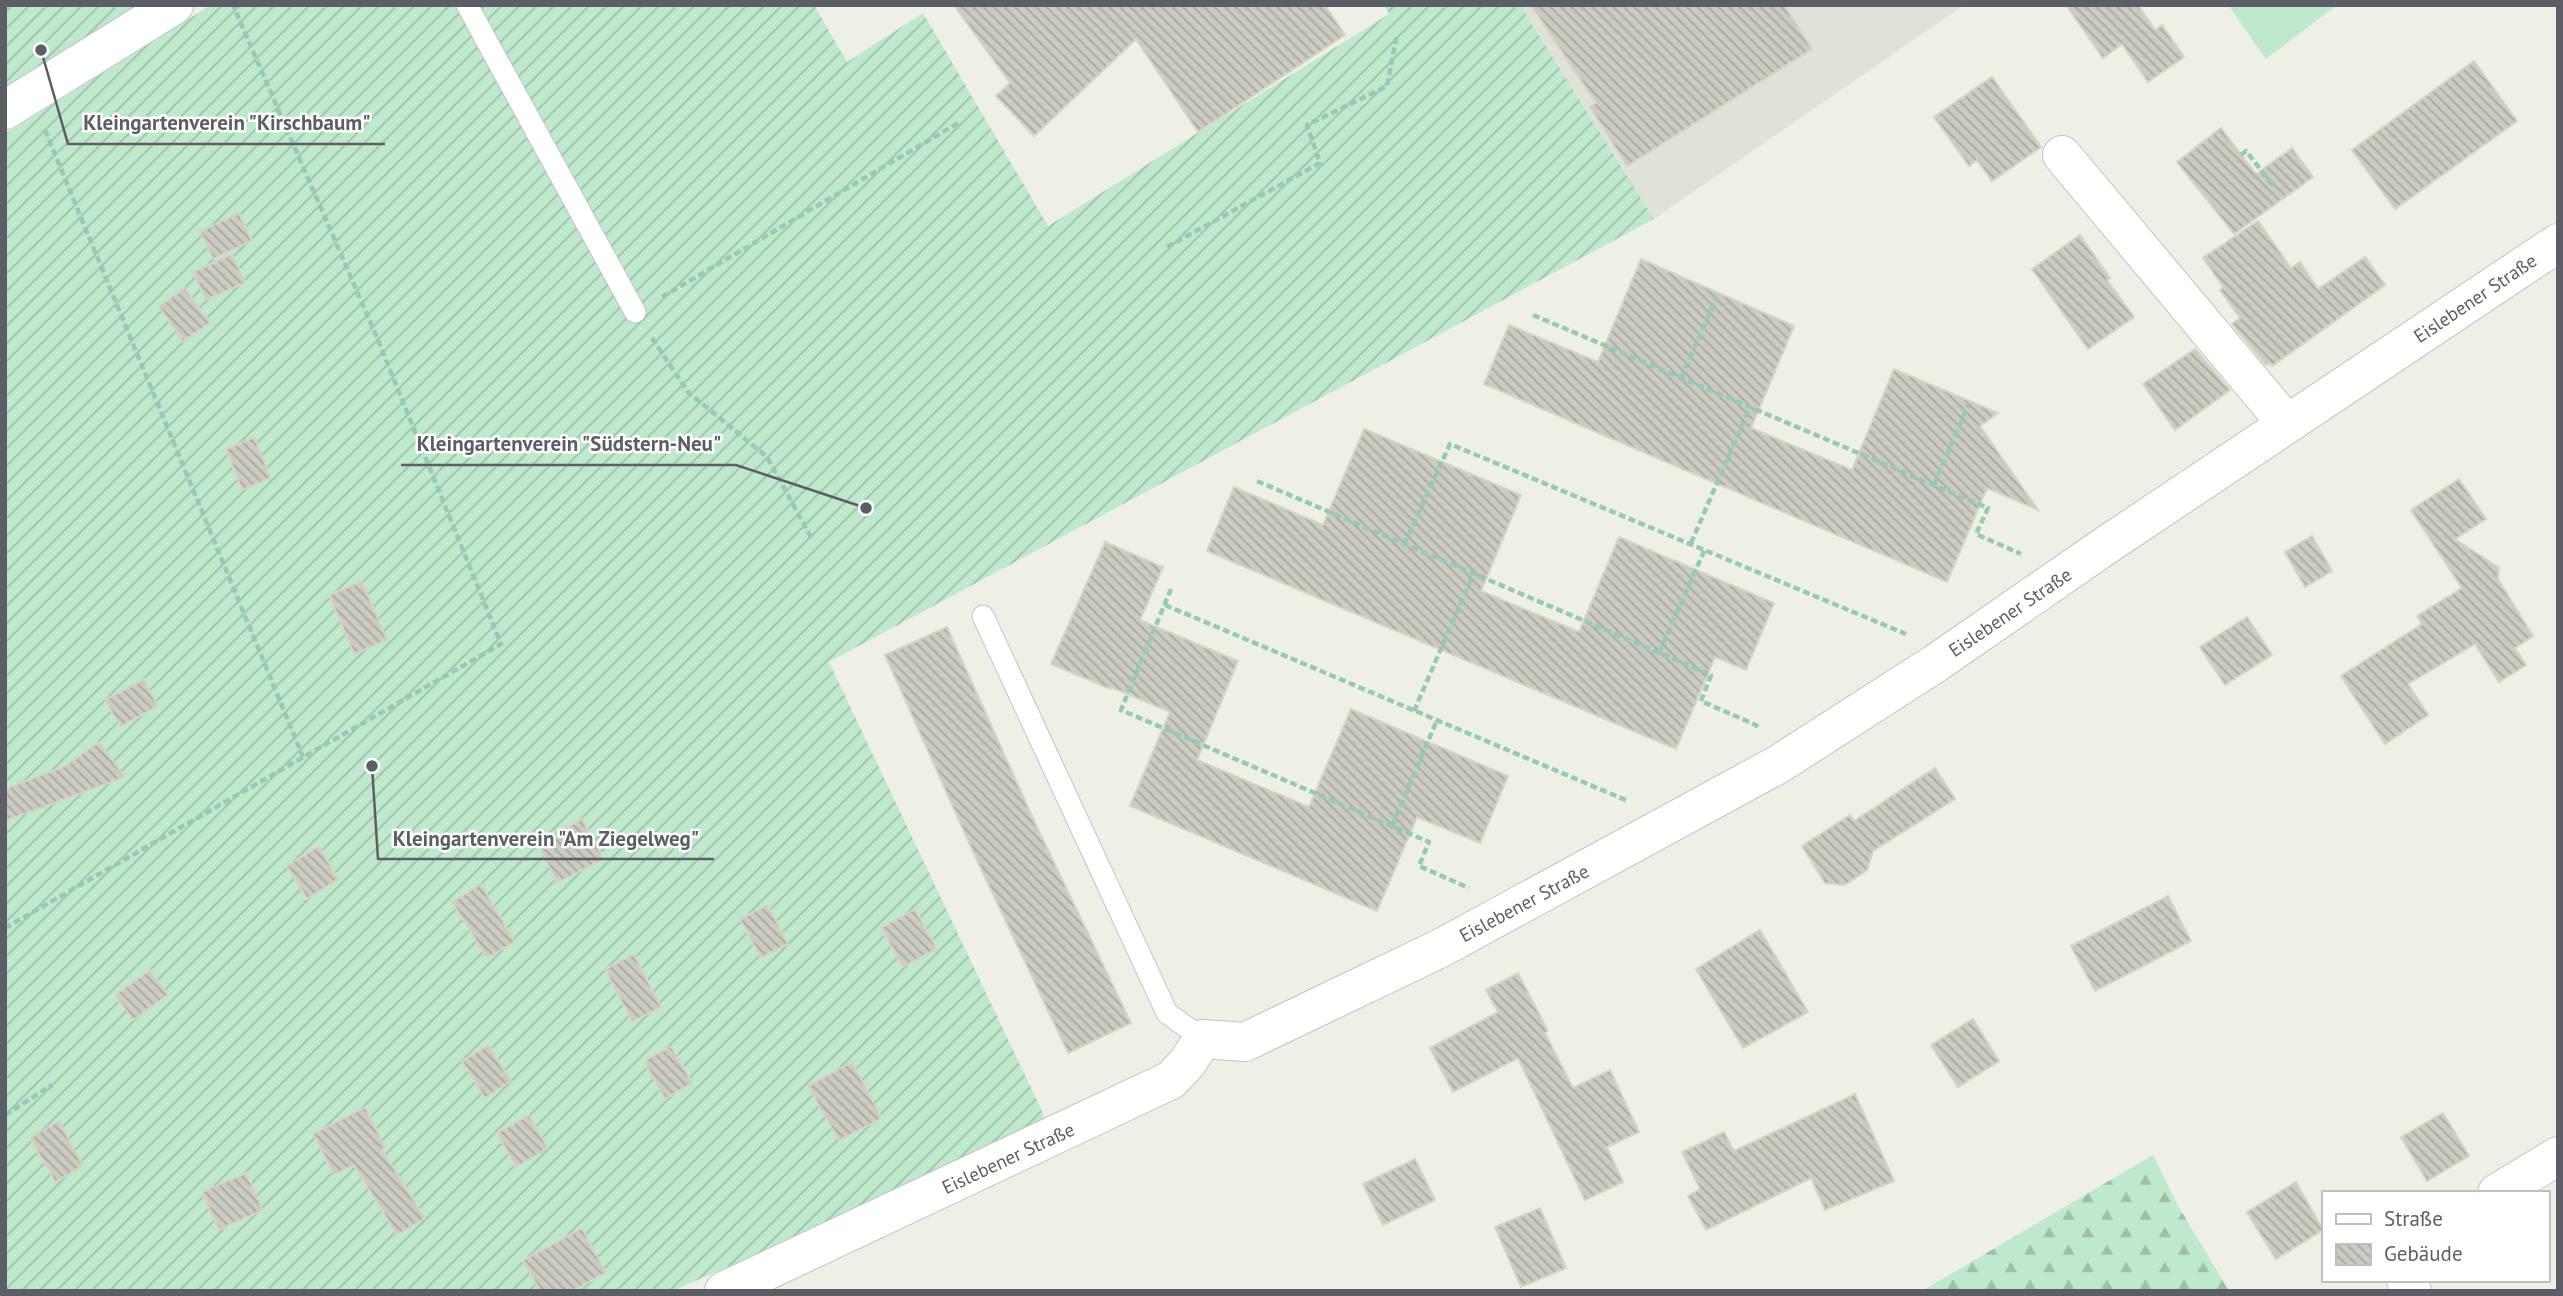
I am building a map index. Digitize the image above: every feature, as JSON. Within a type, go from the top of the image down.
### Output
[{"type":"street","points":[[18,102],[174,5]]},
{"type":"street","points":[[2062,155],[2287,424]]},
{"type":"street","name":"Eislebener Straße","points":[[724,1291],[1171,1080],[1187,1063],[1203,1038],[1245,1042],[1441,948],[1779,764],[1936,663],[2558,243]]},
{"type":"street","points":[[2500,1191],[2558,1156]]},
{"type":"lane","points":[[467,5],[635,312]]},
{"type":"lane","points":[[984,616],[1167,1013],[1203,1038]]},
{"type":"path","points":[[5,928],[501,644],[375,332],[233,5]]},
{"type":"path","points":[[1167,247],[1320,163],[1307,125],[1387,86],[1396,34]]},
{"type":"path","points":[[18,102],[303,757]]},
{"type":"path","points":[[812,539],[767,457],[688,392],[635,312],[960,122]]},
{"type":"path","points":[[2241,155],[2245,151],[2275,188]]},
{"type":"path","points":[[1681,377],[1717,297]]},
{"type":"path","points":[[1533,315],[1988,508],[1976,534],[2014,551]]},
{"type":"path","points":[[1934,485],[1969,403]]},
{"type":"path","points":[[1692,543],[1749,407]]},
{"type":"path","points":[[1404,545],[1450,444],[1912,637],[1936,663]]},
{"type":"path","points":[[1256,481],[1711,675],[1701,701],[1741,718]]},
{"type":"path","points":[[1659,653],[1705,549]]},
{"type":"path","points":[[1414,711],[1473,575]]},
{"type":"path","points":[[1171,589],[1121,710],[1429,842],[1419,866],[1451,879]]},
{"type":"path","points":[[1165,605],[1640,807],[1657,831]]},
{"type":"path","points":[[1392,826],[1437,720]]},
{"type":"path","points":[[5,1115],[52,1085]]},
{"type":"shaded area","points":[[1524,5],[1964,5],[1654,219],[1523,10]]},
{"type":"green space","points":[[5,5],[149,5],[5,95]]},
{"type":"green space","points":[[211,5],[814,5],[847,62],[923,13],[1048,226],[1389,14],[1384,5],[1524,5],[1523,10],[1654,219],[829,662],[1050,1128],[672,1291],[5,1291],[5,134]]},
{"type":"green space","points":[[2228,5],[2337,5],[2266,59]]},
{"type":"green space","points":[[2153,1155],[2177,1204],[2229,1291],[1922,1291]]},
{"type":"building","points":[[954,5],[1325,5],[1345,35],[1198,132],[1136,39],[1034,136],[996,96],[1010,83]]},
{"type":"building","points":[[1531,5],[1784,5],[1812,49],[1627,166],[1590,107],[1596,103]]},
{"type":"building","points":[[2066,5],[2138,5],[2155,30],[2162,25],[2184,57],[2148,82],[2122,44],[2103,58]]},
{"type":"building","points":[[2474,61],[2517,121],[2395,209],[2352,150]]},
{"type":"building","points":[[1992,77],[2041,147],[1992,181],[1977,160],[1969,166],[1934,117]]},
{"type":"building","points":[[2221,128],[2256,174],[2292,148],[2313,177],[2234,234],[2177,162]]},
{"type":"building","points":[[239,213],[252,241],[213,259],[200,231]]},
{"type":"building","points":[[2258,221],[2291,268],[2300,262],[2318,289],[2365,257],[2385,285],[2272,366],[2270,363],[2266,365],[2232,324],[2240,318],[2220,290],[2223,287],[2203,258]]},
{"type":"building","points":[[2080,235],[2110,278],[2107,280],[2134,317],[2088,349],[2032,269]]},
{"type":"building","points":[[232,254],[245,283],[206,300],[193,272]]},
{"type":"building","points":[[1641,259],[1794,326],[1751,428],[1852,470],[1894,369],[1998,413],[1980,426],[2038,510],[1987,488],[1947,582],[1484,384],[1509,325],[1598,362]]},
{"type":"building","points":[[185,288],[210,323],[183,342],[159,306]]},
{"type":"building","points":[[2195,349],[2230,390],[2175,430],[2143,384]]},
{"type":"building","points":[[1364,429],[1521,495],[1481,591],[1579,632],[1619,537],[1774,603],[1746,670],[1715,657],[1676,749],[1207,551],[1234,487],[1323,525]]},
{"type":"building","points":[[254,437],[271,478],[242,490],[226,449]]},
{"type":"building","points":[[2459,479],[2486,519],[2455,539],[2499,568],[2498,579],[2533,636],[2515,648],[2526,665],[2499,682],[2475,644],[2408,684],[2428,715],[2385,744],[2341,676],[2422,624],[2417,616],[2462,588],[2411,510]]},
{"type":"building","points":[[2312,536],[2332,571],[2305,587],[2285,552]]},
{"type":"building","points":[[1105,542],[1163,567],[1140,620],[1238,661],[1197,760],[1309,807],[1351,709],[1508,776],[1480,843],[1417,817],[1377,911],[1130,806],[1170,712],[1051,664]]},
{"type":"building","points":[[362,581],[387,640],[354,654],[329,595]]},
{"type":"building","points":[[2247,617],[2272,655],[2225,685],[2200,647]]},
{"type":"building","points":[[947,627],[1036,825],[1131,1023],[1068,1053],[974,854],[885,655]]},
{"type":"building","points":[[144,679],[158,706],[120,727],[105,700]]},
{"type":"building","points":[[99,742],[125,777],[5,821],[5,789],[65,766]]},
{"type":"building","points":[[1935,768],[1955,799],[1873,851],[1867,870],[1845,885],[1825,883],[1802,846],[1850,815],[1854,821]]},
{"type":"building","points":[[582,819],[604,859],[557,883],[537,842]]},
{"type":"building","points":[[319,846],[338,879],[307,899],[287,866]]},
{"type":"building","points":[[481,884],[515,942],[487,958],[452,902]]},
{"type":"building","points":[[2168,896],[2191,941],[2095,991],[2071,946]]},
{"type":"building","points":[[768,905],[788,944],[761,958],[740,919]]},
{"type":"building","points":[[915,909],[937,949],[903,967],[881,928]]},
{"type":"building","points":[[1760,930],[1808,1012],[1743,1048],[1696,969]]},
{"type":"building","points":[[634,954],[661,1007],[632,1022],[605,969]]},
{"type":"building","points":[[150,970],[168,995],[133,1020],[115,995]]},
{"type":"building","points":[[1518,973],[1573,1088],[1610,1070],[1639,1132],[1607,1147],[1623,1182],[1585,1200],[1518,1058],[1453,1092],[1430,1048],[1498,1012],[1486,990]]},
{"type":"building","points":[[1973,1019],[1999,1061],[1958,1087],[1931,1045]]},
{"type":"building","points":[[488,1045],[511,1081],[485,1098],[462,1061]]},
{"type":"building","points":[[671,1046],[692,1083],[665,1099],[644,1061]]},
{"type":"building","points":[[852,1062],[882,1118],[839,1141],[808,1086]]},
{"type":"building","points":[[1855,1094],[1894,1181],[1825,1210],[1811,1178],[1706,1230],[1688,1196],[1700,1189],[1682,1152],[1724,1132],[1734,1151]]},
{"type":"building","points":[[365,1107],[386,1148],[382,1150],[425,1218],[397,1235],[354,1165],[334,1175],[313,1134]]},
{"type":"building","points":[[2443,1113],[2469,1156],[2427,1181],[2401,1137]]},
{"type":"building","points":[[529,1115],[548,1148],[516,1167],[497,1133]]},
{"type":"building","points":[[59,1121],[83,1166],[55,1182],[30,1138]]},
{"type":"building","points":[[1415,1159],[1435,1200],[1383,1225],[1363,1184]]},
{"type":"building","points":[[246,1173],[263,1210],[219,1230],[202,1192]]},
{"type":"building","points":[[2296,1182],[2322,1231],[2276,1259],[2247,1212]]},
{"type":"building","points":[[1540,1208],[1566,1268],[1521,1287],[1495,1227]]},
{"type":"building","points":[[582,1228],[606,1273],[572,1291],[540,1291],[523,1260]]},
{"type":"place","name":"Kleingartenverein \"Kirschbaum\"","points":[[41,50]]},
{"type":"place","name":"Kleingartenverein \"Südstern-Neu\"","points":[[866,508]]},
{"type":"place","name":"Kleingartenverein \"Am Ziegelweg\"","points":[[372,766]]}]
